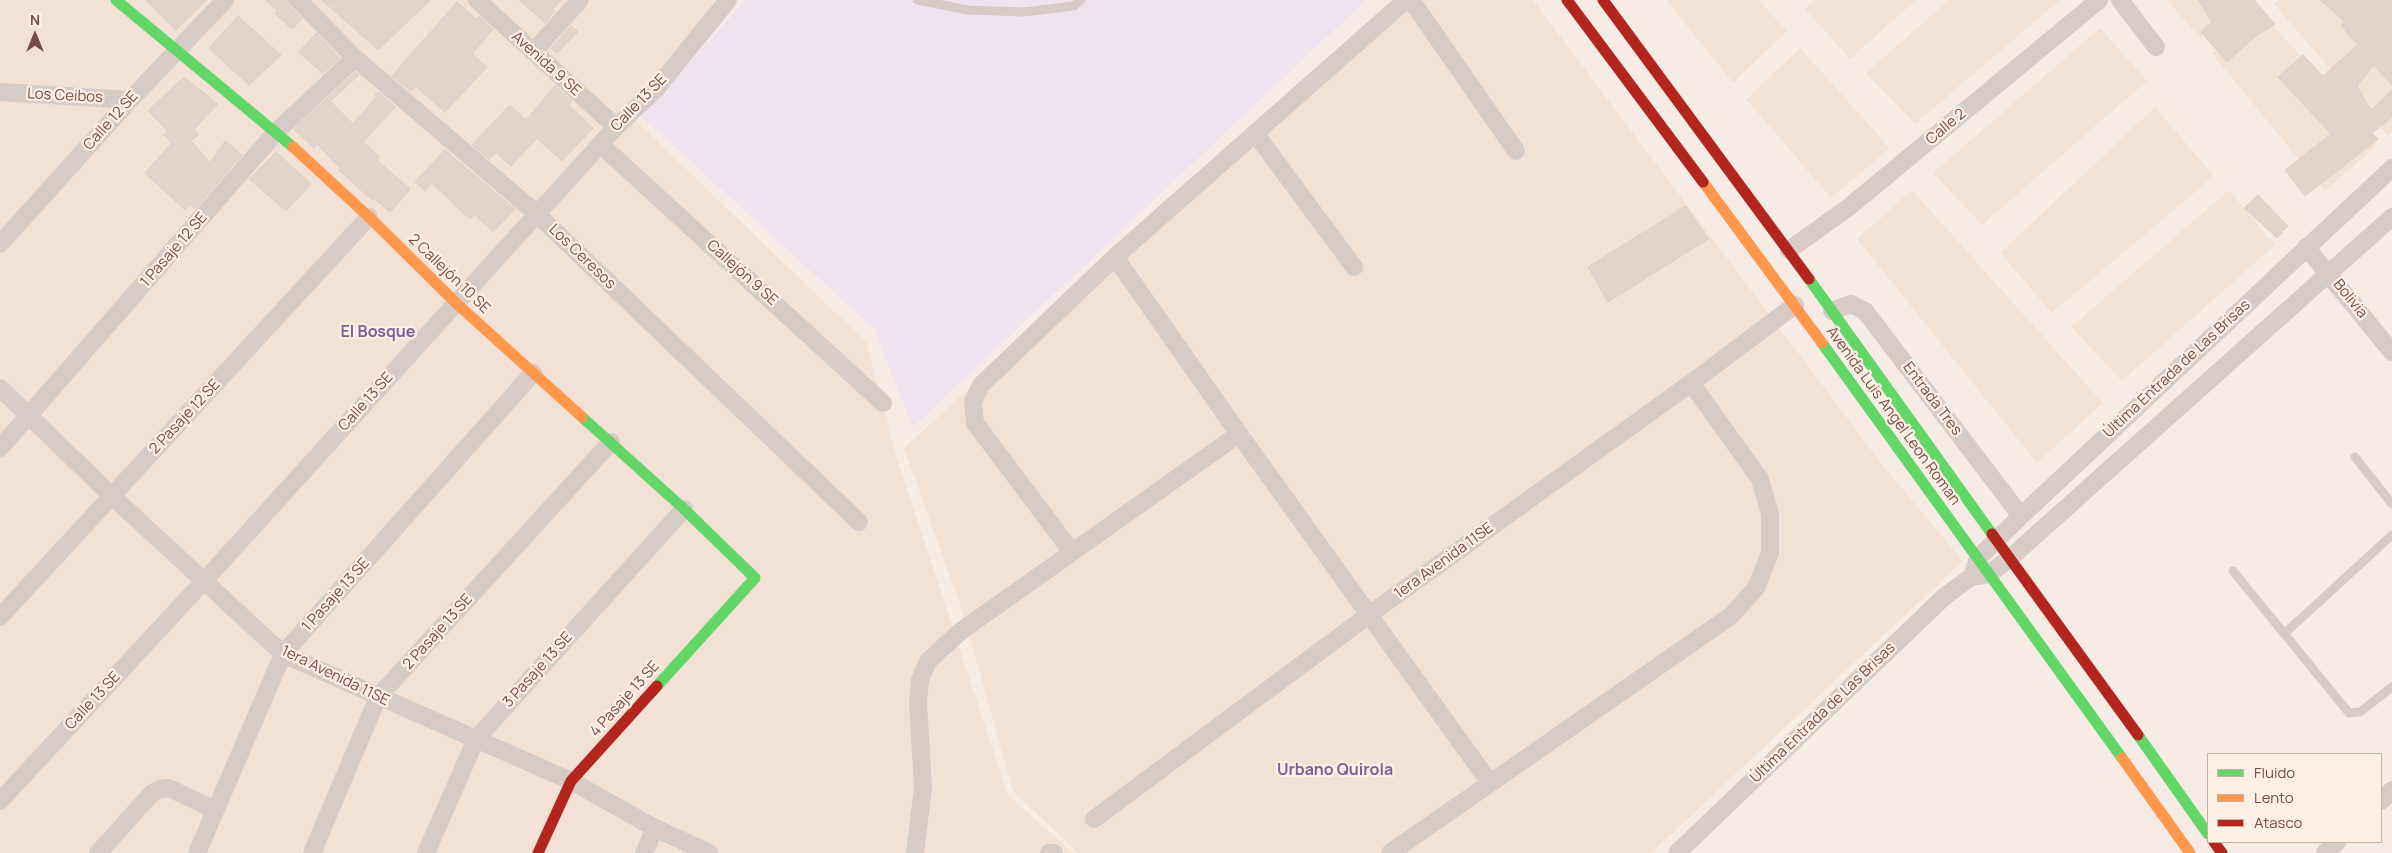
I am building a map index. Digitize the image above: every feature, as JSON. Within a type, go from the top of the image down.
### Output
[{"type":"main road","name":"2 Callejón 10 SE","points":[[116,0],[176,52],[276,132],[369,217],[456,303],[684,509],[755,578]]},
{"type":"main road","name":"Avenida Luis Angel Leon Roman","points":[[1567,0],[1795,306],[2190,853]]},
{"type":"main road","name":"Avenida Luis Angel Leon Roman","points":[[1603,0],[1789,250],[1997,541],[2098,678],[2207,833]]},
{"type":"main road","name":"4 Pasaje 13 SE","points":[[538,853],[571,781],[755,578]]},
{"type":"street","name":"Calle 12 SE","points":[[0,244],[130,100],[225,0]]},
{"type":"street","name":"Los Ceresos","points":[[298,0],[355,58],[536,214],[858,522]]},
{"type":"street","name":"Avenida 9 SE","points":[[477,0],[616,127]]},
{"type":"street","points":[[533,52],[580,0]]},
{"type":"street","name":"Calle 13 SE","points":[[0,801],[204,582],[600,144],[654,90],[728,0]]},
{"type":"street","points":[[1072,552],[975,424],[973,402],[981,385],[1115,257],[1406,0]]},
{"type":"street","points":[[1411,0],[1516,151]]},
{"type":"street","name":"Calle 2","points":[[1789,250],[1849,207],[2099,0]]},
{"type":"street","points":[[2120,0],[2156,47]]},
{"type":"street","name":"1 Pasaje 12 SE","points":[[0,448],[30,416],[276,132],[355,58]]},
{"type":"street","name":"Los Ceibos","points":[[0,92],[130,100]]},
{"type":"street","points":[[1255,133],[1354,267]]},
{"type":"street","name":"Callejón 9 SE","points":[[600,144],[883,403]]},
{"type":"street","name":"Última Entrada de Las Brisas","points":[[1971,577],[1978,558],[2021,516],[2392,168]]},
{"type":"street","name":"2 Pasaje 12 SE","points":[[0,617],[369,217]]},
{"type":"street","name":"Última Entrada de Las Brisas","points":[[1677,853],[1944,597],[1971,577],[1989,574],[2010,558],[2328,272],[2392,217]]},
{"type":"street","name":"Bolivia","points":[[2306,247],[2392,352]]},
{"type":"street","points":[[1115,257],[1239,434],[1490,783]]},
{"type":"street","name":"Entrada Tres","points":[[1832,311],[1851,304],[1865,311],[2021,516]]},
{"type":"street","name":"1era Avenida 11SE","points":[[1094,819],[1370,614],[1691,384],[1795,306]]},
{"type":"street","name":"1 Pasaje 13 SE","points":[[197,853],[283,654],[533,373]]},
{"type":"street","points":[[1390,853],[1732,615],[1756,588],[1770,553],[1770,514],[1760,479],[1691,384]]},
{"type":"street","name":"1era Avenida 11SE","points":[[0,388],[112,496],[283,654],[571,781],[655,828],[709,853]]},
{"type":"street","points":[[915,853],[923,788],[918,703],[920,680],[928,661],[961,631],[1239,434]]},
{"type":"street","name":"2 Pasaje 13 SE","points":[[312,853],[378,697],[611,442]]},
{"type":"street","name":"3 Pasaje 13 SE","points":[[426,853],[476,739],[684,509]]},
{"type":"street","points":[[98,853],[152,793],[160,788],[169,788],[215,810]]},
{"type":"street","points":[[2382,800],[2392,790]]},
{"type":"street","points":[[644,853],[655,828]]},
{"type":"street","points":[[2325,853],[2336,843]]},
{"type":"street","points":[[1049,853],[1054,853]]},
{"type":"lane","points":[[917,0],[968,10],[1024,12],[1074,6],[1081,0]]},
{"type":"lane","points":[[2355,457],[2392,504]]},
{"type":"lane","points":[[2284,634],[2392,535]]},
{"type":"lane","points":[[2233,571],[2349,713],[2360,712],[2392,687]]},
{"type":"shaded area","points":[[0,0],[728,0],[628,113],[867,343],[895,453],[1008,795],[1073,853],[0,853]]},
{"type":"shaded area","points":[[746,0],[1366,0],[913,427],[874,329],[641,116]]},
{"type":"shaded area","points":[[1394,0],[1533,0],[1884,467],[1963,561],[1651,853],[1078,853],[1013,791],[962,610],[904,448]]},
{"type":"shaded area","points":[[1666,0],[1759,0],[1787,31],[1733,83]]},
{"type":"shaded area","points":[[1815,0],[1916,0],[1850,59],[1805,9]]},
{"type":"shaded area","points":[[1949,0],[2060,0],[1915,124],[1866,73]]},
{"type":"shaded area","points":[[2167,0],[2243,0],[2200,38]]},
{"type":"shaded area","points":[[2279,0],[2358,0],[2392,39],[2392,132],[2388,136],[2274,4]]},
{"type":"shaded area","points":[[2262,14],[2378,139],[2374,148],[2325,191],[2212,54]]},
{"type":"shaded area","points":[[2100,28],[2147,81],[1982,225],[1933,173]]},
{"type":"shaded area","points":[[1800,48],[1890,148],[1831,198],[1746,99]]},
{"type":"shaded area","points":[[2155,107],[2214,176],[2052,313],[2000,253]]},
{"type":"shaded area","points":[[1912,190],[2103,403],[2037,463],[1857,239]]},
{"type":"shaded area","points":[[2229,190],[2275,245],[2122,381],[2071,327]]},
{"type":"building","points":[[146,0],[206,0],[176,30]]},
{"type":"building","points":[[265,0],[288,0],[290,7],[302,19],[292,29],[275,14],[278,11]]},
{"type":"building","points":[[322,0],[430,0],[378,50]]},
{"type":"building","points":[[519,0],[561,0],[545,23]]},
{"type":"building","points":[[2198,0],[2254,0],[2275,24],[2257,35],[2227,62],[2201,32],[2212,22]]},
{"type":"building","points":[[2320,0],[2392,0],[2392,85],[2374,65],[2357,86],[2371,110],[2392,90],[2392,117],[2372,133],[2378,139],[2305,196],[2285,170],[2331,134],[2278,77],[2303,55],[2323,76],[2358,45],[2341,25],[2345,22]]},
{"type":"building","points":[[457,2],[476,19],[479,16],[493,29],[472,54],[487,67],[445,112],[416,86],[410,91],[392,76]]},
{"type":"building","points":[[238,16],[281,55],[249,85],[209,48]]},
{"type":"building","points":[[571,26],[578,32],[557,53],[551,48]]},
{"type":"building","points":[[316,33],[340,58],[323,73],[299,52]]},
{"type":"building","points":[[355,72],[359,75],[330,101],[353,124],[377,97],[375,95],[378,92],[395,107],[363,142],[379,157],[377,160],[410,189],[390,212],[373,198],[372,200],[339,170],[341,169],[317,144],[314,148],[294,129]]},
{"type":"building","points":[[184,77],[218,104],[194,129],[199,134],[191,141],[210,163],[225,141],[242,155],[195,209],[190,204],[185,210],[145,173],[172,143],[164,135],[168,131],[148,111]]},
{"type":"building","points":[[555,86],[572,101],[568,105],[593,128],[562,161],[537,138],[511,166],[496,152],[489,159],[472,145],[510,105],[526,120]]},
{"type":"building","points":[[445,150],[515,209],[493,232],[474,214],[470,219],[432,183],[425,191],[415,182]]},
{"type":"building","points":[[276,152],[311,184],[286,211],[249,179]]},
{"type":"building","points":[[2258,195],[2288,226],[2277,238],[2244,208]]},
{"type":"building","points":[[1686,206],[1708,239],[1608,302],[1588,267]]},
{"type":"traffic: fast","points":[[116,0],[293,147]]},
{"type":"traffic: fast","points":[[1809,279],[1992,534]]},
{"type":"traffic: fast","points":[[1822,343],[2122,758]]},
{"type":"traffic: fast","points":[[582,417],[684,509],[755,578],[657,686]]},
{"type":"traffic: fast","points":[[2138,735],[2207,833]]},
{"type":"traffic: slow","points":[[293,147],[369,217],[456,303],[582,417]]},
{"type":"traffic: slow","points":[[1703,182],[1822,343]]},
{"type":"traffic: slow","points":[[2122,758],[2190,853]]},
{"type":"traffic: jam","points":[[1567,0],[1703,182]]},
{"type":"traffic: jam","points":[[1603,0],[1809,279]]},
{"type":"traffic: jam","points":[[1992,534],[2138,735]]},
{"type":"traffic: jam","points":[[538,853],[571,781],[657,686]]},
{"type":"traffic: jam","points":[[2215,843],[2222,853]]},
{"type":"district","name":"El Bosque","points":[[378,333]]},
{"type":"district","name":"Urbano Quirola","points":[[1335,771]]}]
